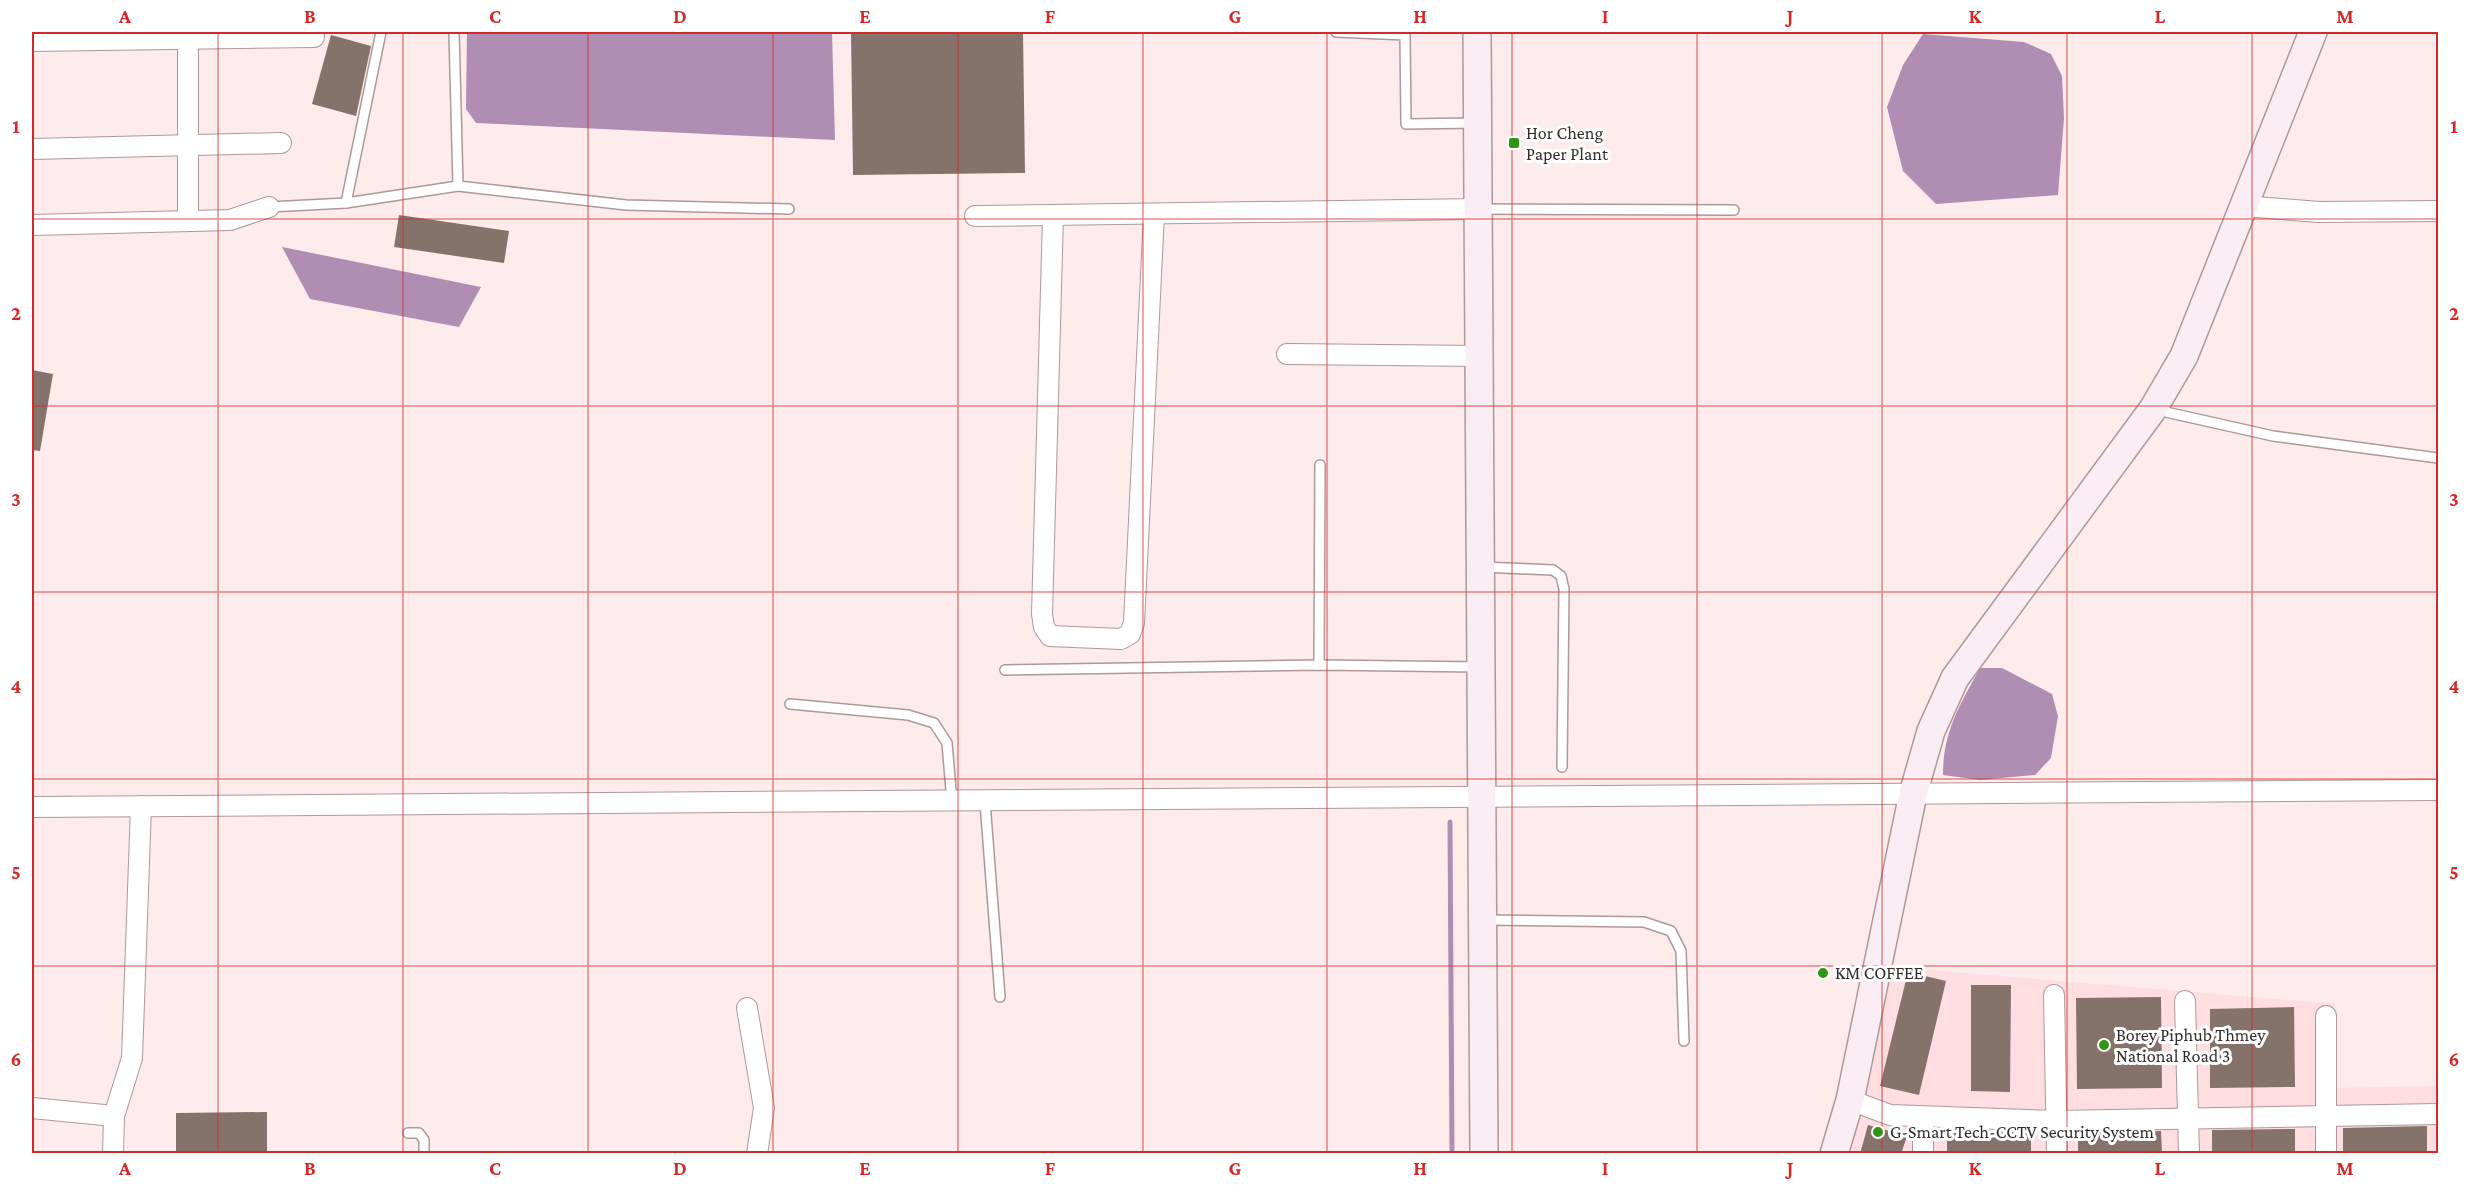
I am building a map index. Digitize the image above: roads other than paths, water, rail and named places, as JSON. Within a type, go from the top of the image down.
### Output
[{"type":"street","points":[[1477,32],[1484,1154]]},
{"type":"street","points":[[1834,1154],[1850,1100],[1913,794],[1931,731],[1955,678],[2153,409],[2184,356],[2313,32]]},
{"type":"street","points":[[32,41],[188,36],[314,37]]},
{"type":"street","points":[[188,36],[188,220]]},
{"type":"street","points":[[32,149],[281,143]]},
{"type":"street","points":[[2243,206],[2319,212],[2439,211]]},
{"type":"street","points":[[32,225],[230,219],[269,207]]},
{"type":"street","points":[[975,216],[1478,209]]},
{"type":"street","points":[[1053,216],[1042,614],[1044,627],[1050,636],[1121,639],[1130,634],[1134,623],[1154,214]]},
{"type":"street","points":[[1287,354],[1479,356]]},
{"type":"street","points":[[32,807],[2439,790]]},
{"type":"street","points":[[113,1154],[114,1116],[132,1058],[141,806]]},
{"type":"street","points":[[2054,995],[2057,1154]]},
{"type":"street","points":[[2185,1001],[2189,1154]]},
{"type":"street","points":[[747,1008],[764,1108],[757,1154]]},
{"type":"street","points":[[2326,1016],[2326,1154]]},
{"type":"street","points":[[1850,1100],[1890,1115],[2056,1121],[2439,1114]]},
{"type":"street","points":[[32,1108],[114,1116]]},
{"type":"street","points":[[1923,1117],[1923,1154]]},
{"type":"lane","points":[[346,203],[381,32]]},
{"type":"lane","points":[[454,32],[458,186]]},
{"type":"lane","points":[[1336,32],[1405,35],[1407,124],[1478,123]]},
{"type":"lane","points":[[269,207],[346,203],[458,186],[626,205],[789,209]]},
{"type":"lane","points":[[1478,209],[1734,210]]},
{"type":"lane","points":[[2153,409],[2273,436],[2439,458]]},
{"type":"lane","points":[[1319,665],[1320,465]]},
{"type":"lane","points":[[1480,567],[1553,570],[1561,576],[1564,590],[1562,767]]},
{"type":"lane","points":[[1005,670],[1319,665],[1482,667]]},
{"type":"lane","points":[[790,704],[908,715],[934,723],[947,742],[952,802]]},
{"type":"lane","points":[[985,802],[1000,997]]},
{"type":"lane","points":[[1483,920],[1644,922],[1671,931],[1681,951],[1684,1041]]},
{"type":"lane","points":[[408,1133],[419,1133],[424,1140],[424,1154]]},
{"type":"waterway","points":[[1450,822],[1452,1154]]},
{"type":"place","name":"Hor Cheng Paper Plant","points":[[1514,143]]},
{"type":"place","name":"KM COFFEE","points":[[1823,973]]},
{"type":"place","name":"Borey Piphub Thmey National Road 3","points":[[2104,1045]]},
{"type":"place","name":"G-Smart Tech-CCTV Security System","points":[[1878,1132]]}]
